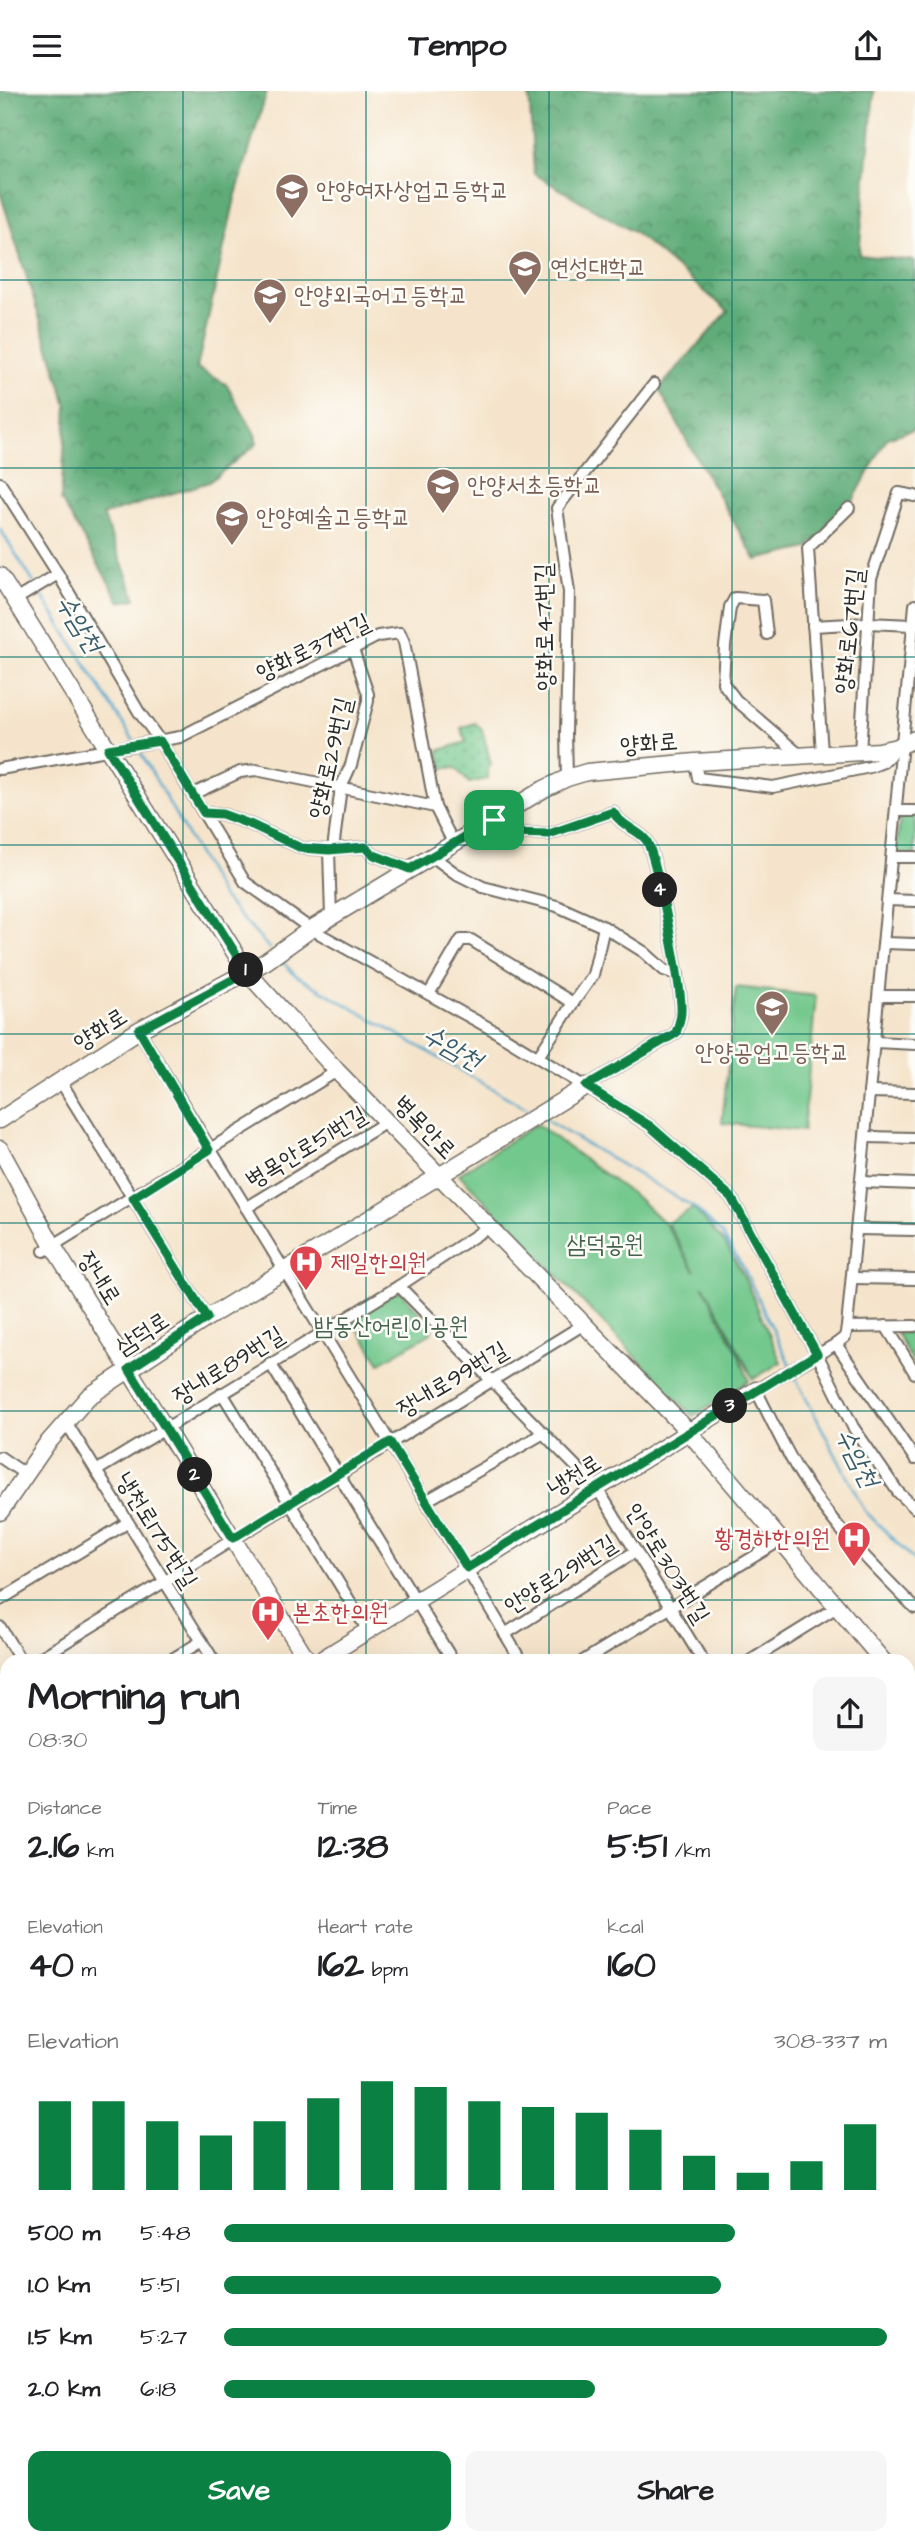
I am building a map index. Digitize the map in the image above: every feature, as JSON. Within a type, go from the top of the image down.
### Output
[{"type":"street","name":"양화로47번길","points":[[568,778],[566,733],[569,592],[557,508],[654,384]]},
{"type":"street","points":[[0,483],[54,576],[157,742],[193,794],[245,882],[311,929],[538,1057],[650,1126],[731,1197],[817,1354],[853,1427],[898,1492],[915,1508]]},
{"type":"street","name":"양화로67번길","points":[[860,751],[871,579],[899,493],[915,496]]},
{"type":"street","points":[[822,753],[808,548],[849,508]]},
{"type":"street","name":"병목안로","points":[[0,576],[21,597],[116,748],[247,972],[337,1072],[586,1323],[689,1432],[877,1654]]},
{"type":"street","points":[[21,597],[54,576]]},
{"type":"street","points":[[767,634],[763,600],[735,598],[730,607],[726,633],[723,683],[736,700],[800,755]]},
{"type":"street","points":[[915,605],[908,744],[891,857],[845,1337],[756,1390],[799,1472],[832,1519],[915,1608]]},
{"type":"street","points":[[813,626],[868,623],[912,625]]},
{"type":"street","name":"양화로37번길","points":[[0,769],[180,737],[378,636],[400,633],[404,642],[435,807],[454,844]]},
{"type":"street","name":"양화로29번길","points":[[331,918],[331,850],[341,787],[351,765],[368,701],[353,649]]},
{"type":"street","name":"양화로","points":[[0,1120],[139,1030],[265,962],[311,929],[568,778],[587,772],[860,751],[908,744]]},
{"type":"street","points":[[695,762],[698,778],[773,787],[870,767],[883,762],[908,744]]},
{"type":"street","points":[[193,794],[248,770],[435,807]]},
{"type":"street","points":[[896,811],[915,811]]},
{"type":"street","points":[[494,820],[508,833],[549,834],[613,812],[619,823],[646,840],[653,860],[678,975],[681,1011],[676,1033],[586,1086]]},
{"type":"street","points":[[204,813],[222,814],[242,821],[301,848],[331,850],[365,847],[374,855],[410,869]]},
{"type":"street","points":[[432,856],[455,873],[482,887],[557,906],[604,927],[644,952],[664,970],[678,975]]},
{"type":"street","points":[[891,857],[915,857]]},
{"type":"street","points":[[888,901],[915,901]]},
{"type":"street","points":[[538,1057],[593,975],[604,927]]},
{"type":"street","points":[[429,994],[461,940],[471,940],[573,1003]]},
{"type":"street","points":[[884,943],[915,944]]},
{"type":"street","points":[[879,996],[915,996]]},
{"type":"street","name":"안양로291번길","points":[[139,1030],[209,1150],[285,1270],[517,1654]]},
{"type":"street","points":[[875,1042],[915,1044]]},
{"type":"street","points":[[48,1248],[337,1072]]},
{"type":"street","points":[[61,1082],[207,1318]]},
{"type":"street","name":"삼덕로","points":[[0,1512],[25,1474],[88,1397],[207,1318],[586,1086]]},
{"type":"street","points":[[869,1093],[915,1093]]},
{"type":"street","name":"병목안로51번길","points":[[246,1208],[388,1121]]},
{"type":"street","points":[[865,1137],[915,1138]]},
{"type":"street","name":"장내로","points":[[0,1149],[48,1248],[129,1369],[304,1654]]},
{"type":"street","points":[[861,1182],[915,1184]]},
{"type":"street","name":"장내로89번길","points":[[166,1429],[399,1286],[490,1226]]},
{"type":"street","points":[[856,1229],[915,1230]]},
{"type":"street","points":[[852,1278],[915,1279]]},
{"type":"street","name":"안양로303번길","points":[[399,1286],[597,1488],[700,1654]]},
{"type":"street","name":"장내로99번길","points":[[46,1654],[586,1323]]},
{"type":"street","points":[[886,1326],[915,1373]]},
{"type":"street","points":[[847,1327],[915,1327]]},
{"type":"street","points":[[836,1344],[911,1444],[915,1459]]},
{"type":"street","points":[[270,1363],[449,1654]]},
{"type":"street","name":"냉천로","points":[[329,1654],[756,1390]]},
{"type":"street","points":[[222,1393],[367,1629]]},
{"type":"street","name":"냉천로175번길","points":[[66,1422],[210,1654]]},
{"type":"street","points":[[96,1471],[166,1429]]},
{"type":"street","points":[[426,1501],[544,1433]]},
{"type":"street","points":[[0,1457],[25,1474]]},
{"type":"street","points":[[0,1600],[127,1523]]},
{"type":"street","points":[[595,1654],[781,1540]]},
{"type":"street","name":"안양로291번길","points":[[505,1634],[636,1551]]},
{"type":"street","points":[[761,1654],[837,1607]]},
{"type":"street","points":[[0,1627],[17,1654]]},
{"type":"street","points":[[181,1654],[202,1641]]},
{"type":"green space","points":[[0,91],[267,91],[235,198],[197,368],[226,384],[255,434],[257,444],[209,482],[103,515],[136,599],[120,602],[61,500],[67,406],[0,192]]},
{"type":"green space","points":[[529,91],[874,91],[859,255],[915,261],[915,429],[887,438],[849,508],[808,548],[756,560],[659,389],[728,311],[635,233],[534,174]]},
{"type":"green space","points":[[475,723],[482,729],[491,764],[488,767],[488,779],[469,783],[456,768],[443,768],[438,751],[466,742],[461,728]]},
{"type":"green space","points":[[900,814],[915,815],[915,855],[896,855]]},
{"type":"green space","points":[[736,987],[816,996],[803,1131],[722,1123]]},
{"type":"green space","name":"삼덕공원","points":[[536,1124],[640,1200],[666,1225],[695,1271],[667,1223],[693,1208],[725,1243],[743,1274],[781,1362],[753,1379],[703,1285],[739,1355],[749,1381],[693,1416],[459,1174]]},
{"type":"green space","name":"밤동산어린이공원","points":[[396,1292],[401,1292],[432,1327],[431,1333],[380,1363],[351,1318]]},
{"type":"green space","points":[[896,1332],[915,1333],[915,1367]]},
{"type":"waterway","name":"수암천","points":[[0,529],[34,583]]},
{"type":"waterway","name":"수암천","points":[[37,588],[135,743]]},
{"type":"waterway","name":"수암천","points":[[138,748],[222,897],[270,949]]},
{"type":"waterway","name":"수암천","points":[[280,959],[295,975],[531,1111]]},
{"type":"waterway","name":"수암천","points":[[542,1118],[695,1208],[722,1234],[743,1267],[791,1367]]},
{"type":"waterway","name":"수암천","points":[[793,1373],[865,1511],[915,1561]]},
{"type":"place","name":"안양여자상업고등학교","points":[[292,220]]},
{"type":"place","name":"연성대학교","points":[[525,297]]},
{"type":"place","name":"안양외국어고등학교","points":[[270,325]]},
{"type":"place","name":"안양서초등학교","points":[[443,515]]},
{"type":"place","name":"안양예술고등학교","points":[[232,547]]},
{"type":"place","name":"안양공업고등학교","points":[[772,1037]]},
{"type":"place","name":"제일한의원","points":[[306,1292]]},
{"type":"place","name":"황경하한의원","points":[[854,1568]]},
{"type":"place","name":"본초한의원","points":[[268,1642]]},
{"type":"route","points":[[160,741],[204,813],[222,814],[301,848],[329,850],[365,847],[374,855],[410,869],[494,820],[508,833],[549,834],[613,812],[619,823],[646,840],[653,860],[678,975],[681,1011],[676,1033],[586,1086],[650,1126],[731,1197],[817,1354],[467,1568],[390,1442],[233,1538],[129,1369],[207,1318],[133,1198],[209,1150],[139,1030],[247,972],[108,749],[160,741]]}]
